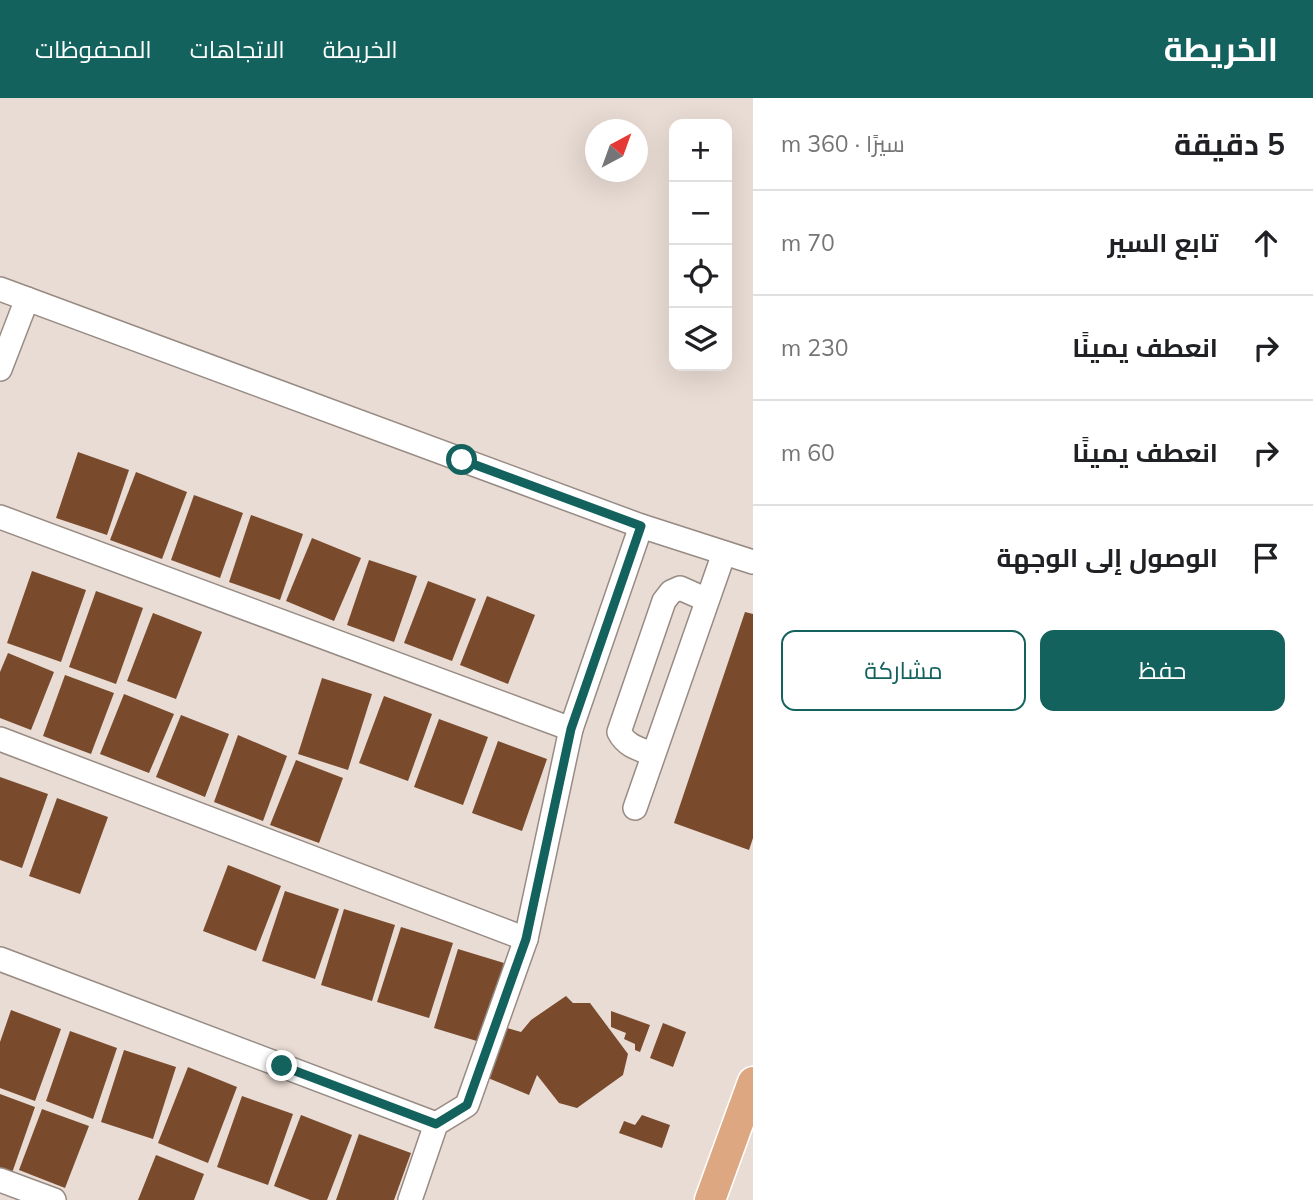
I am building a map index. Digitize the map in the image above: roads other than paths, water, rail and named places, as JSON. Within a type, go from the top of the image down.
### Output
[{"type":"main road","points":[[710,1200],[753,1082]]},
{"type":"main road","points":[[725,1160],[753,1117]]},
{"type":"street","points":[[0,289],[641,526],[753,562]]},
{"type":"street","points":[[0,369],[27,299]]},
{"type":"street","points":[[0,517],[571,729]]},
{"type":"street","points":[[410,1200],[436,1124],[467,1105],[526,939],[571,729],[641,526]]},
{"type":"street","points":[[635,808],[724,553]]},
{"type":"street","points":[[653,754],[624,741],[619,732],[664,601],[671,592],[680,588],[707,600]]},
{"type":"street","points":[[0,738],[526,939]]},
{"type":"street","points":[[0,959],[436,1124]]},
{"type":"street","points":[[0,1180],[54,1200]]}]
